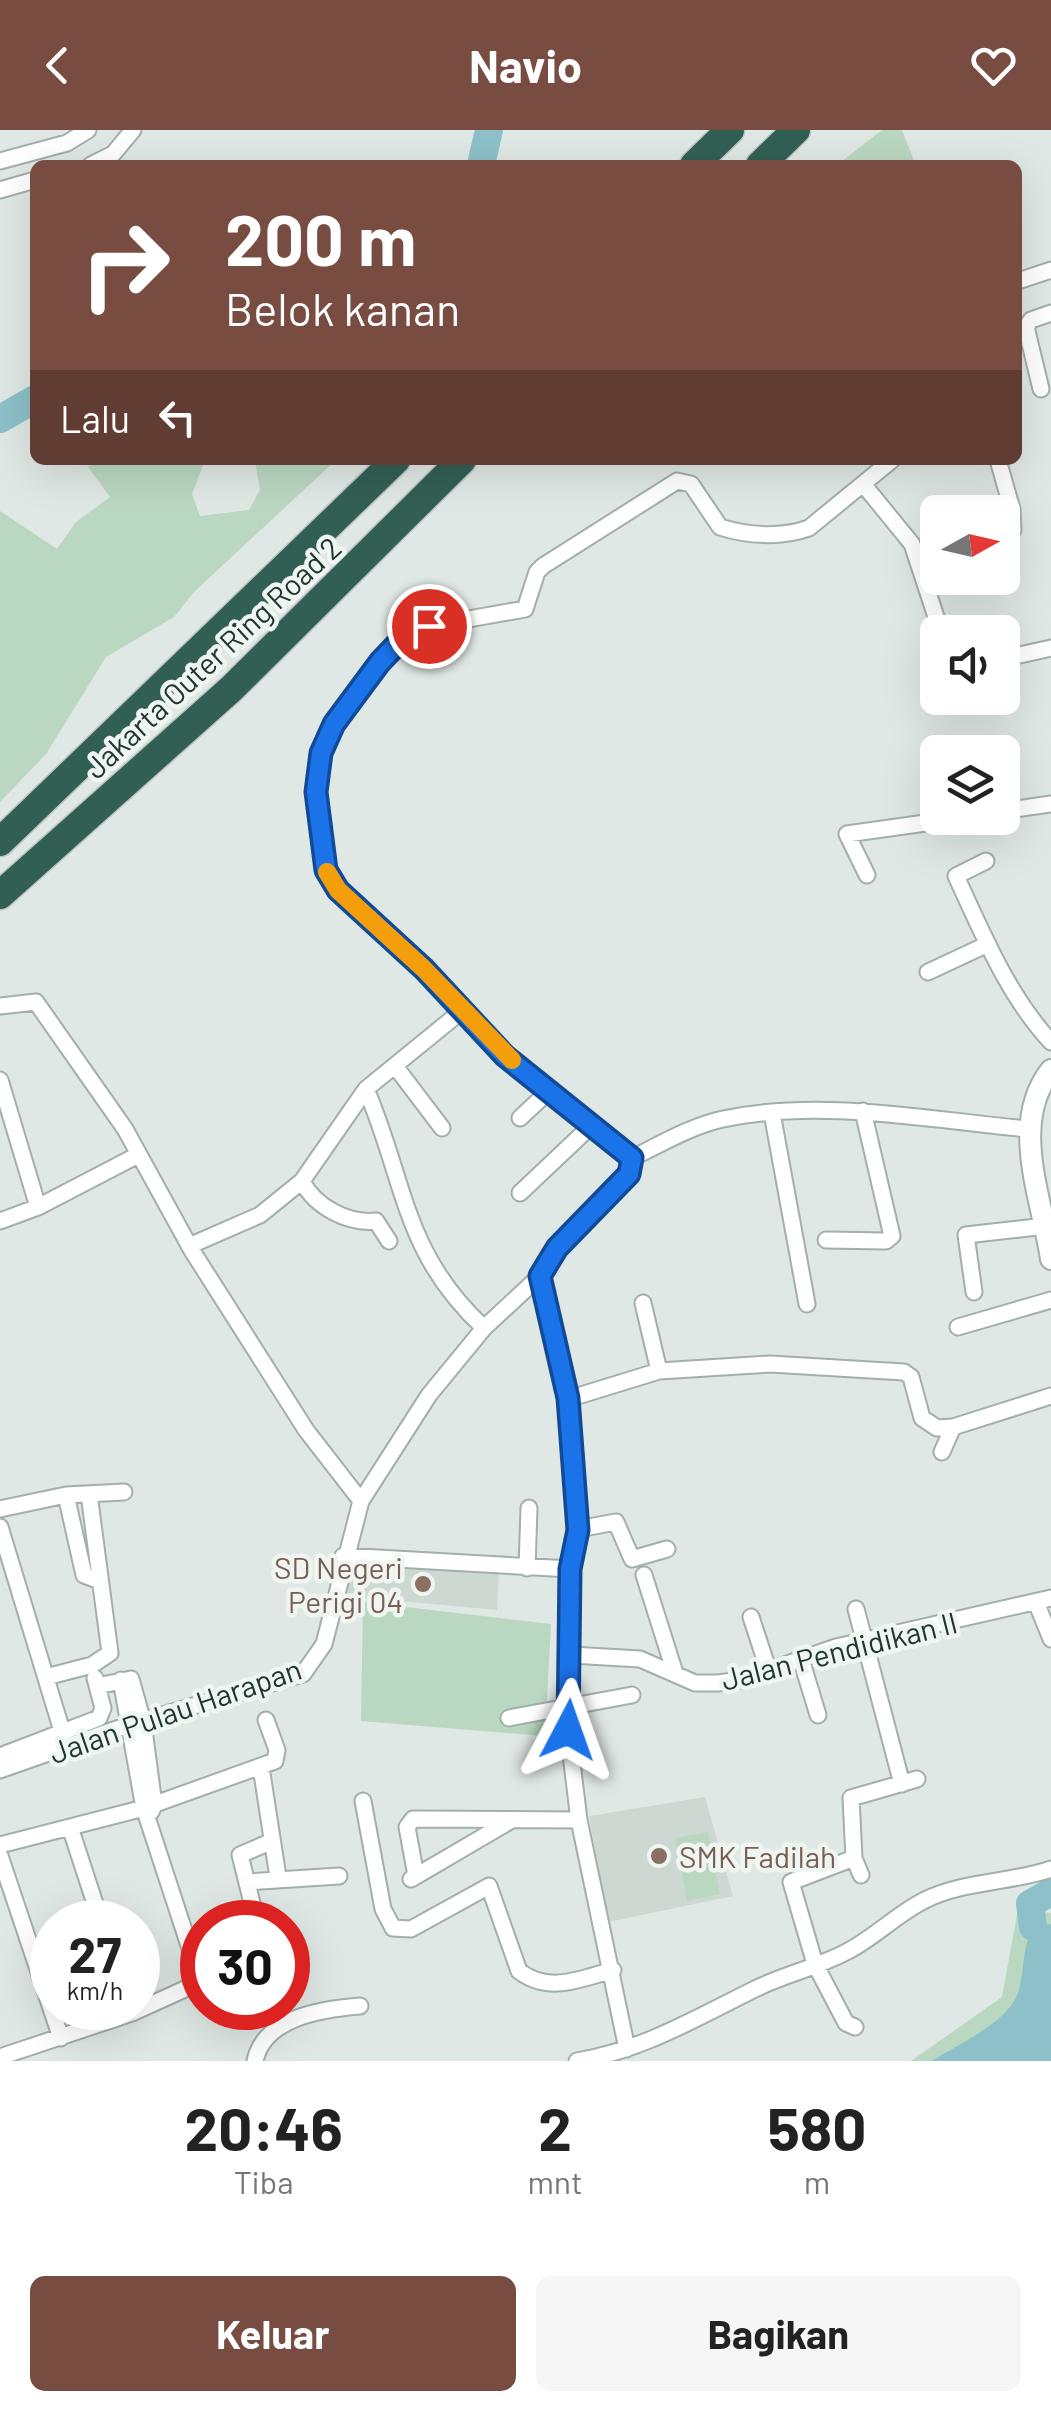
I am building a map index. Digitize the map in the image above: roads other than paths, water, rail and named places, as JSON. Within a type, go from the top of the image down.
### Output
[{"type":"highway","points":[[699,160],[730,130]]},
{"type":"highway","points":[[765,160],[796,130]]},
{"type":"highway","name":"Jakarta Outer Ring Road 2","points":[[0,842],[391,465]]},
{"type":"highway","name":"Jakarta Outer Ring Road 2","points":[[0,895],[231,690],[457,465]]},
{"type":"street","points":[[0,161],[67,143],[88,130]]},
{"type":"street","points":[[102,160],[113,154],[133,130]]},
{"type":"street","points":[[0,190],[30,181]]},
{"type":"street","points":[[1022,280],[1051,270]]},
{"type":"street","points":[[1041,389],[1026,327],[1031,320],[1051,313]]},
{"type":"street","points":[[886,465],[809,528],[793,534],[744,534],[720,527],[691,484],[677,481],[543,566],[536,572],[525,609],[429,626],[401,640],[334,724],[321,753],[316,792],[326,870],[338,890],[463,1010],[505,1056],[632,1158],[722,1119],[772,1113],[863,1111],[1028,1129]]},
{"type":"street","points":[[999,465],[1007,495]]},
{"type":"street","points":[[864,484],[903,529],[917,554],[936,615]]},
{"type":"street","points":[[1020,655],[1051,648]]},
{"type":"street","points":[[1020,809],[1051,804]]},
{"type":"street","points":[[867,875],[848,834],[920,824]]},
{"type":"street","points":[[986,861],[956,876],[988,944],[1036,1026],[1051,1042]]},
{"type":"street","points":[[928,972],[988,944]]},
{"type":"street","points":[[0,1006],[36,1002],[125,1129],[189,1246],[306,1430],[361,1501]]},
{"type":"street","points":[[189,1246],[260,1215],[302,1181],[366,1089],[463,1010]]},
{"type":"street","points":[[395,1066],[442,1128]]},
{"type":"street","points":[[1051,1070],[1038,1088],[1028,1129],[1047,1212],[1051,1259]]},
{"type":"street","points":[[0,1080],[38,1207]]},
{"type":"street","points":[[366,1089],[426,1259],[454,1300],[484,1328]]},
{"type":"street","points":[[520,1118],[550,1089]]},
{"type":"street","points":[[826,1240],[886,1241],[892,1236],[863,1111]]},
{"type":"street","points":[[772,1113],[807,1304]]},
{"type":"street","points":[[520,1193],[593,1124]]},
{"type":"street","points":[[0,1221],[38,1207],[138,1155]]},
{"type":"street","name":"Jalan Pulau Harapan","points":[[0,1770],[136,1723],[302,1674],[324,1644],[343,1556],[361,1501],[429,1396],[484,1328],[540,1276],[557,1248],[629,1174],[632,1158]]},
{"type":"street","points":[[302,1181],[320,1206],[358,1223],[376,1221],[389,1241]]},
{"type":"street","points":[[974,1292],[966,1235],[1047,1212]]},
{"type":"street","points":[[540,1276],[568,1398],[578,1530],[570,1569],[567,1708],[579,1820],[627,2050]]},
{"type":"street","points":[[958,1328],[1051,1300]]},
{"type":"street","points":[[643,1303],[660,1371]]},
{"type":"street","points":[[568,1398],[660,1371],[770,1364],[904,1372],[911,1377],[922,1418],[937,1428],[1051,1396]]},
{"type":"street","points":[[942,1452],[952,1426]]},
{"type":"street","points":[[0,1508],[66,1496],[124,1492]]},
{"type":"street","points":[[46,1677],[92,1664],[108,1656],[111,1648],[89,1494]]},
{"type":"street","points":[[66,1496],[84,1575],[100,1582]]},
{"type":"street","points":[[528,1568],[529,1508]]},
{"type":"street","points":[[578,1530],[616,1522],[632,1559],[667,1549]]},
{"type":"street","points":[[0,1528],[62,1731]]},
{"type":"street","points":[[343,1556],[570,1569]]},
{"type":"street","points":[[644,1575],[675,1673]]},
{"type":"street","points":[[1044,1600],[1051,1639]]},
{"type":"street","name":"Jalan Pendidikan II","points":[[571,1656],[640,1659],[696,1682],[718,1683],[800,1656],[1044,1600]]},
{"type":"street","points":[[856,1609],[909,1782],[851,1798],[854,1858],[862,1874]]},
{"type":"street","points":[[751,1617],[768,1669]]},
{"type":"street","points":[[800,1656],[818,1715]]},
{"type":"street","points":[[0,1756],[100,1718],[103,1708],[92,1664]]},
{"type":"street","points":[[97,1686],[126,1679],[149,1809],[180,1920]]},
{"type":"street","points":[[509,1718],[632,1695]]},
{"type":"street","points":[[0,1844],[149,1809],[261,1767],[278,1756],[266,1720]]},
{"type":"street","points":[[261,1767],[278,1877]]},
{"type":"street","points":[[363,1802],[383,1909],[393,1928],[412,1929],[489,1886],[519,1971],[526,1977],[548,1985],[613,1970]]},
{"type":"street","points":[[510,1821],[413,1877],[410,1821],[579,1820]]},
{"type":"street","points":[[71,1830],[94,1900]]},
{"type":"street","points":[[251,1900],[241,1852],[270,1842]]},
{"type":"street","points":[[0,1856],[62,2038]]},
{"type":"street","points":[[854,1858],[791,1882],[815,1964],[846,2023],[855,2026]]},
{"type":"street","points":[[578,2061],[627,2050],[686,2027],[852,1949],[923,1901],[949,1890],[1000,1884],[1051,1869]]},
{"type":"street","points":[[247,1882],[339,1876]]},
{"type":"street","points":[[255,2061],[265,2038],[306,2014],[360,2006]]},
{"type":"street","points":[[0,2057],[81,2030]]},
{"type":"water","points":[[1051,1924],[1051,2061],[932,2061],[982,2031],[1014,2002],[1033,1927]]},
{"type":"waterway","points":[[482,160],[489,130]]},
{"type":"waterway","points":[[0,419],[30,402]]},
{"type":"waterway","points":[[1033,1927],[1030,1904],[1051,1892]]},
{"type":"place","name":"SD Negeri Perigi 04","points":[[423,1584]]},
{"type":"place","name":"SMK Fadilah","points":[[659,1856]]}]
